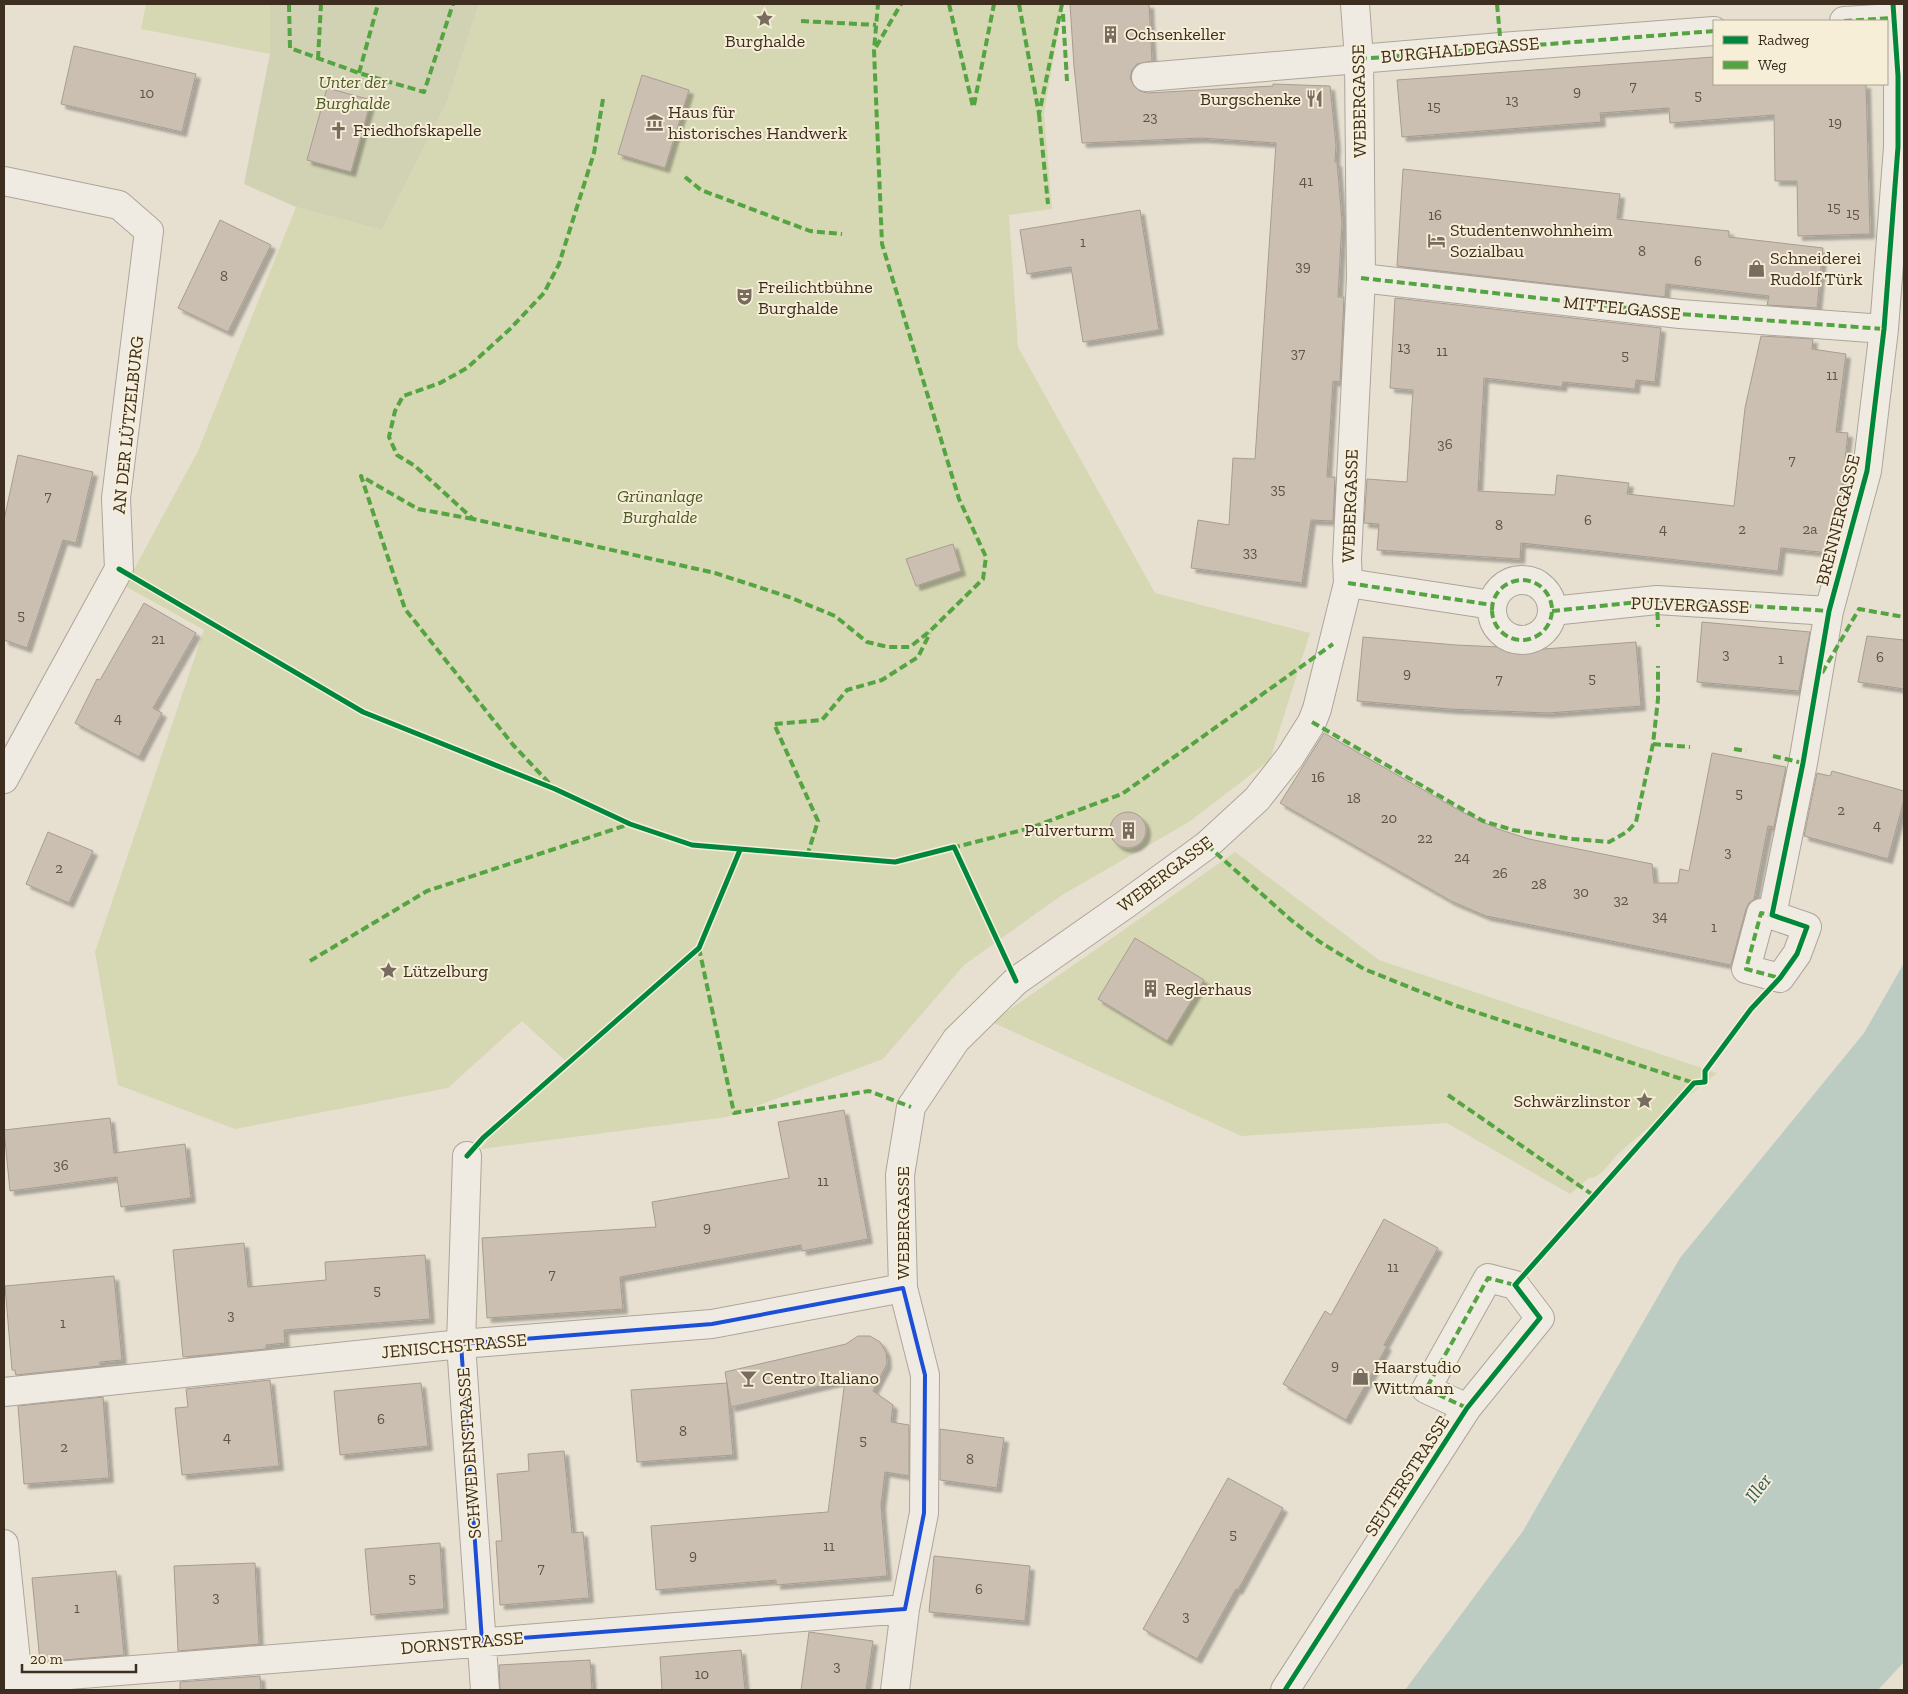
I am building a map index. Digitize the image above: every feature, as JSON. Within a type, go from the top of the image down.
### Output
[{"type":"street","name":"WEBERGASSE","points":[[895,1690],[905,1608],[924,1514],[925,1375],[903,1288],[900,1175],[911,1106],[956,1040],[1016,981],[1207,845],[1257,799],[1290,756],[1312,722],[1317,709],[1348,583],[1361,278],[1359,59],[1355,4]]},
{"type":"street","points":[[1849,20],[1894,11]]},
{"type":"street","name":"BRENNERGASSE","points":[[1772,915],[1803,763],[1829,611],[1868,471],[1884,329],[1898,147],[1898,76],[1894,11]]},
{"type":"street","name":"BURGHALDEGASSE","points":[[1146,77],[1713,31]]},
{"type":"street","name":"AN DER LÜTZELBURG","points":[[4,182],[119,205],[150,231],[116,498],[119,569],[4,779]]},
{"type":"street","name":"MITTELGASSE","points":[[1361,278],[1680,314],[1884,329]]},
{"type":"street","points":[[1517,581],[1526,581],[1542,588],[1551,602],[1552,611],[1546,629],[1538,636],[1529,640],[1519,641],[1501,632],[1495,624],[1492,615],[1492,605],[1495,596],[1501,589],[1517,581]]},
{"type":"street","points":[[1348,583],[1492,605]]},
{"type":"street","name":"PULVERGASSE","points":[[1552,611],[1657,600],[1829,611]]},
{"type":"street","name":"SCHWEDENSTRASSE","points":[[467,1156],[461,1344],[485,1690]]},
{"type":"street","name":"SEUTERSTRASSE","points":[[1284,1690],[1467,1408],[1540,1318],[1515,1285],[1488,1278],[1426,1389],[1467,1408]]},
{"type":"street","name":"JENISCHSTRASSE","points":[[4,1392],[461,1344],[712,1324],[903,1288]]},
{"type":"street","points":[[4,1544],[19,1684]]},
{"type":"street","name":"DORNSTRASSE","points":[[19,1684],[482,1641],[905,1608]]},
{"type":"highlighted area","points":[[903,1288],[925,1375],[924,1513],[905,1609],[482,1641],[461,1344],[712,1324]]},
{"type":"green space","points":[[146,4],[270,4],[270,54],[141,29]]},
{"type":"green space","name":"Unter der Burghalde","points":[[270,4],[479,4],[447,102],[382,230],[296,207],[244,184],[270,54]]},
{"type":"green space","name":"Grünanlage Burghalde","points":[[479,4],[1063,4],[1044,113],[1052,209],[1009,215],[1018,347],[1155,593],[1310,633],[1270,760],[1189,822],[1062,895],[964,965],[883,1059],[727,1117],[481,1149],[491,1135],[571,1066],[522,1021],[448,1088],[235,1129],[118,1085],[95,952],[204,630],[125,586],[198,451],[296,207],[382,230],[447,102]]},
{"type":"green space","points":[[1235,852],[1379,960],[1717,1073],[1618,1154],[1601,1173],[1589,1178],[1570,1194],[1447,1123],[1241,1136],[992,1022]]},
{"type":"water","name":"Iller","points":[[1904,963],[1904,1662],[1878,1690],[1405,1690],[1523,1531],[1680,1258],[1864,1033]]},
{"type":"building","points":[[1070,4],[1149,4],[1152,61],[1137,64],[1132,70],[1130,78],[1134,86],[1140,91],[1147,93],[1273,86],[1273,84],[1330,86],[1336,145],[1335,162],[1337,162],[1342,222],[1338,297],[1344,297],[1340,382],[1333,381],[1327,477],[1335,477],[1333,521],[1311,520],[1302,583],[1191,568],[1198,520],[1229,525],[1233,458],[1255,459],[1276,143],[1201,138],[1082,143]]},
{"type":"building","points":[[74,46],[196,74],[182,132],[61,104]]},
{"type":"building","points":[[1713,57],[1713,85],[1866,85],[1870,234],[1798,236],[1797,181],[1775,181],[1774,115],[1670,123],[1669,108],[1600,113],[1601,122],[1402,137],[1397,80]]},
{"type":"building","name":"Haus für historisches Handwerk","points":[[642,75],[689,90],[665,168],[618,154]]},
{"type":"building","name":"Friedhofskapelle","points":[[327,88],[371,100],[351,172],[307,160]]},
{"type":"building","points":[[1403,169],[1620,194],[1617,219],[1729,231],[1729,237],[1823,248],[1817,308],[1767,305],[1769,296],[1666,284],[1665,297],[1397,266]]},
{"type":"building","points":[[1140,210],[1159,330],[1083,342],[1071,267],[1027,274],[1020,230]]},
{"type":"building","points":[[220,220],[271,245],[228,332],[178,308]]},
{"type":"building","points":[[1395,298],[1661,328],[1655,382],[1636,380],[1635,389],[1563,382],[1562,387],[1484,378],[1478,491],[1555,495],[1557,475],[1629,483],[1627,494],[1734,506],[1745,408],[1761,336],[1813,339],[1812,349],[1846,354],[1836,432],[1848,433],[1839,513],[1829,553],[1781,548],[1778,571],[1521,543],[1520,559],[1377,550],[1379,524],[1364,523],[1367,479],[1407,482],[1413,390],[1390,388]]},
{"type":"building","points":[[18,455],[93,472],[76,543],[63,540],[27,648],[4,640],[4,520]]},
{"type":"building","points":[[953,544],[961,571],[916,586],[906,559]]},
{"type":"building","points":[[144,603],[196,633],[153,708],[162,713],[139,757],[75,723],[97,679],[100,680]]},
{"type":"building","points":[[1702,622],[1810,632],[1799,691],[1697,682]]},
{"type":"building","points":[[1867,636],[1904,640],[1904,689],[1858,682]]},
{"type":"building","points":[[1363,637],[1456,645],[1544,649],[1636,642],[1641,706],[1548,713],[1450,709],[1357,701]]},
{"type":"building","points":[[1324,733],[1462,812],[1498,829],[1529,839],[1652,864],[1654,883],[1678,883],[1680,869],[1689,871],[1712,753],[1786,767],[1774,827],[1768,826],[1754,899],[1746,909],[1731,965],[1486,916],[1451,901],[1280,803]]},
{"type":"building","points":[[1832,771],[1904,791],[1904,800],[1888,859],[1804,836],[1817,773],[1830,776]]},
{"type":"building","name":"Pulverturm","points":[[1128,812],[1135,813],[1141,817],[1145,823],[1145,837],[1141,843],[1135,847],[1128,848],[1121,847],[1115,843],[1111,837],[1110,830],[1111,823],[1115,817],[1121,813]]},
{"type":"building","points":[[48,832],[93,851],[69,903],[26,884]]},
{"type":"building","name":"Reglerhaus","points":[[1135,938],[1204,980],[1167,1041],[1098,999]]},
{"type":"building","points":[[844,1110],[868,1239],[802,1251],[801,1245],[620,1277],[623,1309],[487,1318],[482,1238],[656,1227],[652,1202],[789,1178],[778,1122]]},
{"type":"building","points":[[110,1118],[114,1153],[185,1144],[191,1198],[121,1207],[117,1177],[10,1191],[4,1130]]},
{"type":"building","points":[[1384,1219],[1438,1248],[1384,1345],[1387,1346],[1346,1420],[1283,1384],[1325,1311],[1331,1315]]},
{"type":"building","points":[[244,1243],[248,1287],[326,1280],[325,1262],[425,1255],[430,1319],[284,1330],[285,1343],[266,1345],[266,1349],[183,1357],[173,1250]]},
{"type":"building","points":[[114,1276],[122,1360],[100,1362],[100,1366],[16,1375],[15,1370],[12,1370],[5,1286]]},
{"type":"building","points":[[858,1336],[870,1336],[880,1342],[886,1352],[887,1364],[873,1391],[893,1405],[891,1422],[909,1425],[909,1476],[885,1472],[881,1505],[887,1576],[776,1585],[776,1580],[656,1590],[651,1526],[828,1512],[845,1380],[731,1407],[725,1372],[846,1344]]},
{"type":"building","points":[[270,1380],[279,1466],[182,1475],[175,1408],[188,1407],[186,1389]]},
{"type":"building","points":[[421,1383],[428,1446],[340,1455],[334,1391]]},
{"type":"building","points":[[727,1383],[733,1455],[637,1462],[631,1390]]},
{"type":"building","points":[[103,1397],[109,1478],[24,1484],[18,1406]]},
{"type":"building","points":[[940,1429],[1004,1438],[997,1488],[940,1480]]},
{"type":"building","points":[[564,1451],[572,1533],[583,1532],[589,1598],[500,1605],[496,1541],[502,1541],[497,1474],[529,1471],[528,1454]]},
{"type":"building","points":[[1228,1478],[1283,1508],[1197,1659],[1143,1629]]},
{"type":"building","points":[[440,1543],[444,1609],[371,1615],[365,1549]]},
{"type":"building","points":[[934,1556],[1030,1566],[1025,1621],[929,1612]]},
{"type":"building","points":[[255,1563],[259,1644],[178,1651],[174,1566]]},
{"type":"building","points":[[116,1571],[124,1655],[40,1662],[32,1578]]},
{"type":"building","points":[[809,1632],[873,1641],[866,1690],[801,1690]]},
{"type":"building","points":[[741,1650],[745,1690],[662,1690],[660,1657]]},
{"type":"building","points":[[590,1660],[592,1690],[500,1690],[499,1665]]},
{"type":"building","points":[[260,1676],[261,1690],[180,1690],[180,1682]]},
{"type":"marked path","points":[[289,4],[290,48],[359,73],[424,92],[453,4]]},
{"type":"marked path","points":[[318,59],[321,4]]},
{"type":"marked path","points":[[359,73],[378,4]]},
{"type":"marked path","points":[[603,99],[594,153],[559,264],[544,293],[509,330],[467,368],[440,383],[403,396],[395,411],[389,437],[397,455],[415,466],[473,519],[715,573],[789,597],[835,616],[867,642],[888,647],[910,647],[930,631],[983,579],[986,557],[959,499],[882,244],[874,50],[878,4]]},
{"type":"marked path","points":[[876,47],[901,4]]},
{"type":"marked path","points":[[949,4],[973,107]]},
{"type":"marked path","points":[[974,105],[994,4]]},
{"type":"marked path","points":[[1019,4],[1039,114],[1062,4]]},
{"type":"marked path","points":[[1497,4],[1501,47]]},
{"type":"marked path","points":[[1063,14],[1067,81]]},
{"type":"marked path","points":[[1861,20],[1894,18]]},
{"type":"marked path","points":[[801,21],[876,25]]},
{"type":"marked path","points":[[1359,59],[1713,31]]},
{"type":"marked path","points":[[1039,114],[1048,204]]},
{"type":"marked path","points":[[685,177],[701,190],[810,231],[842,234]]},
{"type":"marked path","points":[[1361,278],[1680,314],[1884,329]]},
{"type":"marked path","points":[[473,519],[418,509],[361,476],[405,609],[514,746],[551,785]]},
{"type":"marked path","points":[[1522,580],[1539,585],[1547,593],[1552,610],[1547,627],[1539,635],[1522,640],[1505,635],[1497,627],[1492,610],[1497,593],[1505,585],[1522,580]]},
{"type":"marked path","points":[[1348,583],[1492,605]]},
{"type":"marked path","points":[[1657,600],[1658,627]]},
{"type":"marked path","points":[[1552,611],[1657,600],[1829,611]]},
{"type":"marked path","points":[[1822,673],[1859,609],[1904,617]]},
{"type":"marked path","points":[[807,856],[818,821],[774,724],[822,720],[847,690],[882,680],[918,657],[930,633]]},
{"type":"marked path","points":[[952,848],[1030,828],[1122,794],[1333,644]]},
{"type":"marked path","points":[[1312,722],[1483,821],[1513,830],[1609,842],[1627,832],[1636,822],[1653,744],[1658,699],[1658,666]]},
{"type":"marked path","points":[[1653,744],[1690,747]]},
{"type":"marked path","points":[[1734,749],[1746,751]]},
{"type":"marked path","points":[[1773,756],[1803,763]]},
{"type":"marked path","points":[[310,961],[427,891],[630,824]]},
{"type":"marked path","points":[[1207,845],[1291,920],[1320,942],[1364,969],[1454,1005],[1694,1083]]},
{"type":"marked path","points":[[1776,916],[1761,913],[1746,969],[1780,978]]},
{"type":"marked path","points":[[699,948],[734,1113],[869,1091],[911,1107]]},
{"type":"marked path","points":[[1448,1095],[1593,1195]]},
{"type":"marked path","points":[[1467,1408],[1426,1389],[1488,1278],[1515,1285]]},
{"type":"cycle path","points":[[1285,1690],[1467,1408],[1540,1318],[1515,1285],[1694,1083],[1705,1082],[1705,1071],[1751,1009],[1780,978],[1797,954],[1807,927],[1772,915],[1803,763],[1829,611],[1867,471],[1884,329],[1898,147],[1898,76],[1893,4]]},
{"type":"cycle path","points":[[119,569],[363,712],[555,789],[630,824],[692,845],[895,862],[954,847],[1016,981]]},
{"type":"cycle path","points":[[467,1156],[483,1138],[699,948],[740,850]]},
{"type":"place","name":"Burghalde","points":[[765,18]]},
{"type":"place","name":"Ochsenkeller","points":[[1111,34]]},
{"type":"place","name":"Burgschenke","points":[[1315,99]]},
{"type":"place","name":"Haus für historisches Handwerk","points":[[654,122]]},
{"type":"place","name":"Friedhofskapelle","points":[[339,130]]},
{"type":"place","name":"Studentenwohnheim Sozialbau","points":[[1436,240]]},
{"type":"place","name":"Schneiderei Rudolf Türk","points":[[1756,268]]},
{"type":"place","name":"Freilichtbühne Burghalde","points":[[744,297]]},
{"type":"place","name":"Pulverturm","points":[[1128,830]]},
{"type":"place","name":"Lützelburg","points":[[389,971]]},
{"type":"place","name":"Reglerhaus","points":[[1151,989]]},
{"type":"place","name":"Schwärzlinstor","points":[[1645,1101]]},
{"type":"place","name":"Haarstudio Wittmann","points":[[1360,1377]]},
{"type":"place","name":"Centro Italiano","points":[[748,1378]]}]
